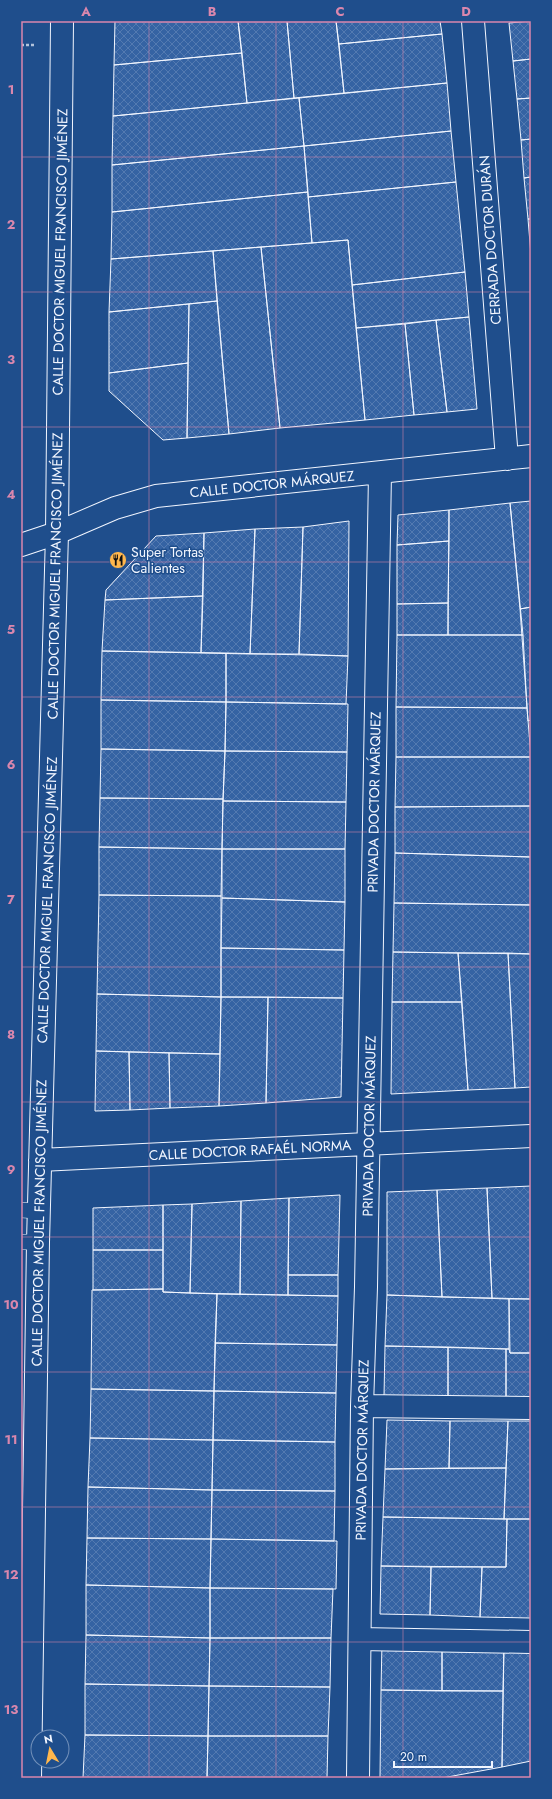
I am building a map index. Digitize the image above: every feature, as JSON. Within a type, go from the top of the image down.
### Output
[{"type":"street","name":"CALLE DOCTOR MIGUEL FRANCISCO JIMÉNEZ","points":[[30,1778],[29,1242],[30,1211],[40,1160],[57,533],[62,21]]},
{"type":"street","name":"CERRADA DOCTOR DURÁN","points":[[473,21],[507,459]]},
{"type":"street","name":"CALLE DOCTOR MÁRQUEZ","points":[[21,545],[57,533],[115,508],[156,496],[531,456]]},
{"type":"street","name":"PRIVADA DOCTOR MÁRQUEZ","points":[[358,1778],[362,1406],[369,1145],[380,473]]},
{"type":"street","name":"CALLE DOCTOR RAFAÉL NORMA","points":[[40,1160],[531,1136]]},
{"type":"street","points":[[362,1406],[531,1408]]},
{"type":"street","points":[[360,1639],[531,1642]]},
{"type":"building","points":[[115,21],[238,21],[242,53],[114,65]]},
{"type":"building","points":[[238,21],[287,21],[294,98],[247,103]]},
{"type":"building","points":[[287,21],[336,21],[344,93],[294,98]]},
{"type":"building","points":[[336,21],[440,21],[442,34],[339,44]]},
{"type":"building","points":[[531,21],[531,59],[513,61],[509,23]]},
{"type":"building","points":[[442,34],[447,83],[344,93],[339,44]]},
{"type":"building","points":[[242,53],[247,103],[113,116],[114,65]]},
{"type":"building","points":[[531,59],[531,98],[517,99],[513,61]]},
{"type":"building","points":[[447,83],[451,131],[304,146],[299,98]]},
{"type":"building","points":[[299,98],[304,146],[112,165],[113,116]]},
{"type":"building","points":[[531,98],[531,139],[521,140],[517,99]]},
{"type":"building","points":[[451,131],[456,182],[308,197],[304,146]]},
{"type":"building","points":[[531,139],[531,177],[524,178],[521,140]]},
{"type":"building","points":[[304,146],[308,192],[112,212],[112,165]]},
{"type":"building","points":[[531,177],[531,219],[528,219],[524,178]]},
{"type":"building","points":[[456,182],[465,272],[352,285],[348,240],[312,243],[308,197]]},
{"type":"building","points":[[308,192],[312,243],[111,259],[112,212]]},
{"type":"building","points":[[528,219],[531,219],[531,255]]},
{"type":"building","points":[[348,240],[365,420],[280,428],[261,247]]},
{"type":"building","points":[[261,247],[280,428],[229,434],[213,251]]},
{"type":"building","points":[[213,251],[217,301],[109,312],[111,259]]},
{"type":"building","points":[[465,272],[469,317],[356,328],[352,285]]},
{"type":"building","points":[[217,301],[229,434],[187,438],[189,304]]},
{"type":"building","points":[[189,304],[188,363],[109,373],[109,312]]},
{"type":"building","points":[[469,317],[477,409],[447,412],[436,320]]},
{"type":"building","points":[[436,320],[447,412],[414,415],[405,324]]},
{"type":"building","points":[[405,324],[414,415],[365,420],[356,328]]},
{"type":"building","points":[[188,363],[187,438],[163,440],[109,391],[109,373]]},
{"type":"building","points":[[531,501],[531,607],[520,609],[510,503]]},
{"type":"building","points":[[510,503],[523,635],[448,635],[449,510]]},
{"type":"building","points":[[449,510],[449,541],[397,545],[398,515]]},
{"type":"building","points":[[349,521],[348,656],[299,654],[303,527]]},
{"type":"building","points":[[303,527],[299,654],[250,654],[255,529]]},
{"type":"building","points":[[255,529],[250,654],[201,653],[204,533]]},
{"type":"building","points":[[204,533],[203,596],[105,600],[106,590],[156,536]]},
{"type":"building","points":[[449,541],[448,603],[397,604],[397,545]]},
{"type":"building","points":[[203,596],[201,653],[102,651],[105,600]]},
{"type":"building","points":[[448,603],[448,635],[397,635],[397,604]]},
{"type":"building","points":[[531,607],[531,720],[528,721],[520,609]]},
{"type":"building","points":[[397,635],[523,635],[527,708],[396,707]]},
{"type":"building","points":[[102,651],[226,653],[226,702],[101,700]]},
{"type":"building","points":[[226,653],[348,656],[346,704],[226,702]]},
{"type":"building","points":[[101,700],[226,702],[225,751],[101,749]]},
{"type":"building","points":[[226,702],[348,704],[347,752],[225,751]]},
{"type":"building","points":[[396,707],[527,708],[531,757],[396,757]]},
{"type":"building","points":[[101,749],[225,751],[223,799],[100,798]]},
{"type":"building","points":[[225,751],[347,752],[346,802],[223,801]]},
{"type":"building","points":[[396,757],[531,757],[531,806],[395,807]]},
{"type":"building","points":[[100,798],[223,799],[222,849],[99,847]]},
{"type":"building","points":[[223,801],[346,802],[345,849],[222,849]]},
{"type":"building","points":[[531,806],[531,857],[395,853],[395,807]]},
{"type":"building","points":[[99,847],[222,849],[221,896],[99,895]]},
{"type":"building","points":[[222,849],[345,849],[345,902],[222,898]]},
{"type":"building","points":[[395,853],[531,857],[531,905],[394,903]]},
{"type":"building","points":[[99,895],[221,896],[221,997],[97,994]]},
{"type":"building","points":[[222,898],[345,902],[344,950],[221,948]]},
{"type":"building","points":[[394,903],[531,905],[531,954],[393,952]]},
{"type":"building","points":[[221,948],[344,950],[343,998],[221,997]]},
{"type":"building","points":[[393,952],[458,953],[462,1002],[392,1002]]},
{"type":"building","points":[[458,953],[508,953],[515,1088],[468,1090]]},
{"type":"building","points":[[508,953],[531,954],[531,1087],[515,1088]]},
{"type":"building","points":[[97,994],[221,997],[220,1054],[96,1051]]},
{"type":"building","points":[[221,997],[268,997],[266,1103],[219,1106]]},
{"type":"building","points":[[268,997],[343,998],[341,1097],[266,1103]]},
{"type":"building","points":[[392,1002],[462,1002],[468,1090],[391,1094]]},
{"type":"building","points":[[96,1051],[129,1052],[130,1110],[95,1111]]},
{"type":"building","points":[[129,1052],[169,1053],[170,1108],[130,1110]]},
{"type":"building","points":[[169,1053],[220,1054],[219,1106],[170,1108]]},
{"type":"building","points":[[531,1186],[531,1299],[492,1298],[487,1188]]},
{"type":"building","points":[[487,1188],[492,1298],[442,1297],[437,1190]]},
{"type":"building","points":[[437,1190],[442,1297],[387,1295],[387,1192]]},
{"type":"building","points":[[340,1195],[338,1275],[288,1275],[289,1198]]},
{"type":"building","points":[[289,1198],[288,1295],[240,1294],[241,1201]]},
{"type":"building","points":[[241,1201],[240,1294],[190,1293],[192,1204]]},
{"type":"building","points":[[192,1204],[190,1293],[163,1292],[163,1205]]},
{"type":"building","points":[[163,1205],[163,1250],[93,1250],[93,1208]]},
{"type":"building","points":[[93,1250],[163,1250],[163,1289],[93,1290]]},
{"type":"building","points":[[288,1275],[338,1275],[338,1296],[288,1295]]},
{"type":"building","points":[[163,1289],[163,1292],[217,1294],[214,1391],[91,1389],[92,1290]]},
{"type":"building","points":[[217,1294],[338,1296],[337,1345],[215,1343]]},
{"type":"building","points":[[387,1295],[509,1299],[509,1349],[385,1346]]},
{"type":"building","points":[[509,1299],[531,1299],[531,1353],[510,1353]]},
{"type":"building","points":[[215,1343],[337,1345],[336,1393],[214,1391]]},
{"type":"building","points":[[385,1346],[448,1347],[448,1397],[384,1396]]},
{"type":"building","points":[[448,1347],[506,1349],[506,1397],[448,1397]]},
{"type":"building","points":[[506,1349],[509,1349],[510,1353],[531,1353],[531,1397],[506,1397]]},
{"type":"building","points":[[91,1389],[214,1391],[213,1440],[90,1438]]},
{"type":"building","points":[[214,1391],[336,1393],[335,1442],[213,1440]]},
{"type":"building","points":[[387,1420],[450,1421],[449,1468],[385,1469]]},
{"type":"building","points":[[450,1421],[508,1421],[506,1468],[449,1468]]},
{"type":"building","points":[[508,1421],[531,1421],[531,1519],[504,1519]]},
{"type":"building","points":[[90,1438],[213,1440],[212,1490],[88,1487]]},
{"type":"building","points":[[213,1440],[335,1442],[335,1491],[212,1490]]},
{"type":"building","points":[[506,1468],[504,1519],[383,1517],[385,1469]]},
{"type":"building","points":[[88,1487],[212,1490],[211,1539],[87,1538]]},
{"type":"building","points":[[212,1490],[335,1491],[334,1541],[211,1539]]},
{"type":"building","points":[[383,1517],[507,1519],[506,1567],[381,1566]]},
{"type":"building","points":[[507,1519],[531,1519],[531,1618],[480,1617],[482,1567],[506,1567]]},
{"type":"building","points":[[87,1538],[211,1539],[210,1588],[86,1585]]},
{"type":"building","points":[[211,1539],[337,1541],[336,1589],[210,1588]]},
{"type":"building","points":[[381,1566],[431,1567],[430,1615],[380,1614]]},
{"type":"building","points":[[431,1567],[482,1567],[480,1617],[430,1615]]},
{"type":"building","points":[[86,1585],[210,1588],[210,1638],[86,1635]]},
{"type":"building","points":[[210,1588],[333,1589],[331,1638],[210,1638]]},
{"type":"building","points":[[86,1635],[210,1638],[209,1686],[85,1684]]},
{"type":"building","points":[[210,1638],[331,1638],[330,1687],[209,1686]]},
{"type":"building","points":[[382,1642],[442,1643],[442,1691],[381,1690]]},
{"type":"building","points":[[442,1643],[504,1644],[503,1691],[442,1691]]},
{"type":"building","points":[[504,1644],[531,1644],[531,1761],[502,1767]]},
{"type":"building","points":[[85,1684],[209,1686],[208,1736],[85,1735]]},
{"type":"building","points":[[209,1686],[330,1687],[328,1736],[208,1736]]},
{"type":"building","points":[[381,1690],[503,1691],[502,1767],[442,1778],[380,1778]]},
{"type":"building","points":[[85,1735],[208,1736],[207,1778],[83,1778]]},
{"type":"building","points":[[208,1736],[328,1736],[327,1778],[207,1778]]},
{"type":"place","name":"Super Tortas Calientes","points":[[118,560]]}]
